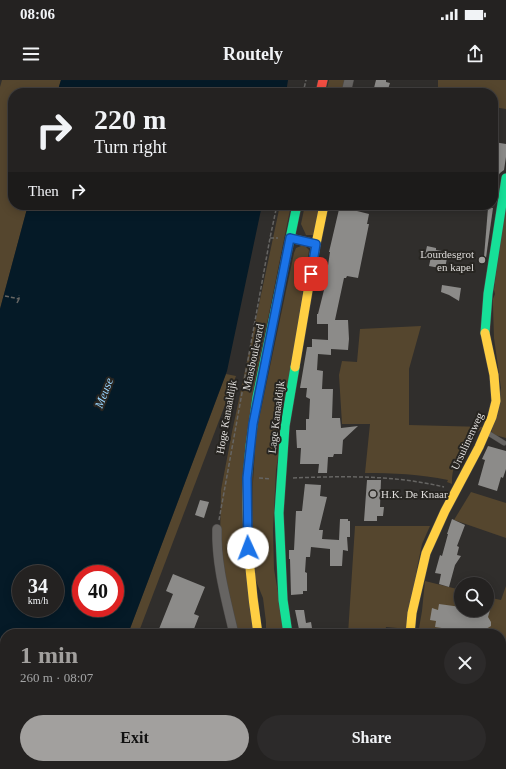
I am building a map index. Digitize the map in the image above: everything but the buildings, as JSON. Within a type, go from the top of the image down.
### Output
[{"type":"street","name":"Ursulinenweg","points":[[410,629],[412,612],[426,553],[445,511],[486,432],[496,401],[494,375],[485,333],[488,294],[506,178]]},
{"type":"street","name":"Maasboulevard","points":[[257,629],[251,587],[248,548],[247,478],[251,437],[257,400],[296,210]]},
{"type":"street","name":"Lage Kanaaldijk","points":[[287,629],[283,600],[279,512],[285,426],[323,210]]},
{"type":"street","points":[[290,238],[316,244]]},
{"type":"street","points":[[218,529],[217,542],[220,575],[233,629]]},
{"type":"lane","points":[[486,432],[504,443]]},
{"type":"path","name":"Hoge Kanaaldijk","points":[[218,529],[276,210]]},
{"type":"path","points":[[17,304],[19,295]]},
{"type":"path","points":[[4,296],[18,299]]},
{"type":"path","points":[[247,478],[281,479],[349,476],[437,485]]},
{"type":"shaded area","points":[[2,80],[61,80],[59,88],[8,88],[8,210],[27,210],[0,309],[0,87]]},
{"type":"shaded area","points":[[329,80],[350,80],[348,88],[327,88]]},
{"type":"shaded area","points":[[438,80],[506,80],[506,109],[498,108],[498,88],[438,88]]},
{"type":"shaded area","points":[[506,190],[506,438],[491,434],[501,388],[494,338],[493,299],[495,294],[494,290]]},
{"type":"shaded area","points":[[279,210],[290,210],[253,392],[252,629],[236,629],[223,570],[220,540],[221,490]]},
{"type":"shaded area","points":[[304,210],[320,210],[314,235],[306,235],[301,224]]},
{"type":"shaded area","points":[[305,246],[309,250],[276,470],[273,531],[274,569],[284,629],[266,629],[263,598],[254,576],[252,529],[256,433],[296,248]]},
{"type":"shaded area","points":[[421,326],[409,369],[409,425],[485,427],[470,438],[462,448],[454,466],[452,484],[447,482],[448,480],[427,476],[365,473],[370,424],[342,424],[339,375],[342,361],[357,362],[360,329]]},
{"type":"shaded area","points":[[226,374],[236,376],[140,629],[130,629]]},
{"type":"shaded area","points":[[471,492],[506,503],[506,538],[454,520]]},
{"type":"shaded area","points":[[355,526],[430,526],[422,544],[417,568],[409,629],[386,627],[386,629],[348,629]]},
{"type":"shaded area","points":[[425,581],[454,588],[454,617],[494,617],[494,598],[501,600],[506,586],[506,629],[419,629]]},
{"type":"water","points":[[61,80],[288,80],[287,88],[59,88]]},
{"type":"water","name":"Meuse","points":[[27,210],[261,210],[227,371],[130,629],[0,629],[0,309]]},
{"type":"traffic: fast","points":[[485,333],[488,294],[506,178]]},
{"type":"traffic: fast","points":[[247,480],[257,397],[296,210]]},
{"type":"traffic: fast","points":[[287,629],[283,600],[279,513],[285,426],[295,367]]},
{"type":"traffic: slow","points":[[295,367],[323,210]]},
{"type":"traffic: slow","points":[[410,629],[412,613],[426,553],[445,511],[479,447],[492,417],[496,401],[494,375],[485,333]]},
{"type":"traffic: slow","points":[[247,480],[249,557],[257,629]]},
{"type":"traffic: jam","points":[[321,88],[323,80]]},
{"type":"place","name":"Lourdesgrot en kapel","points":[[482,260]]},
{"type":"place","name":"H.K. De Knaar","points":[[373,494]]},
{"type":"route","points":[[248,548],[246,495],[253,424],[290,238],[316,244],[311,274]]}]
